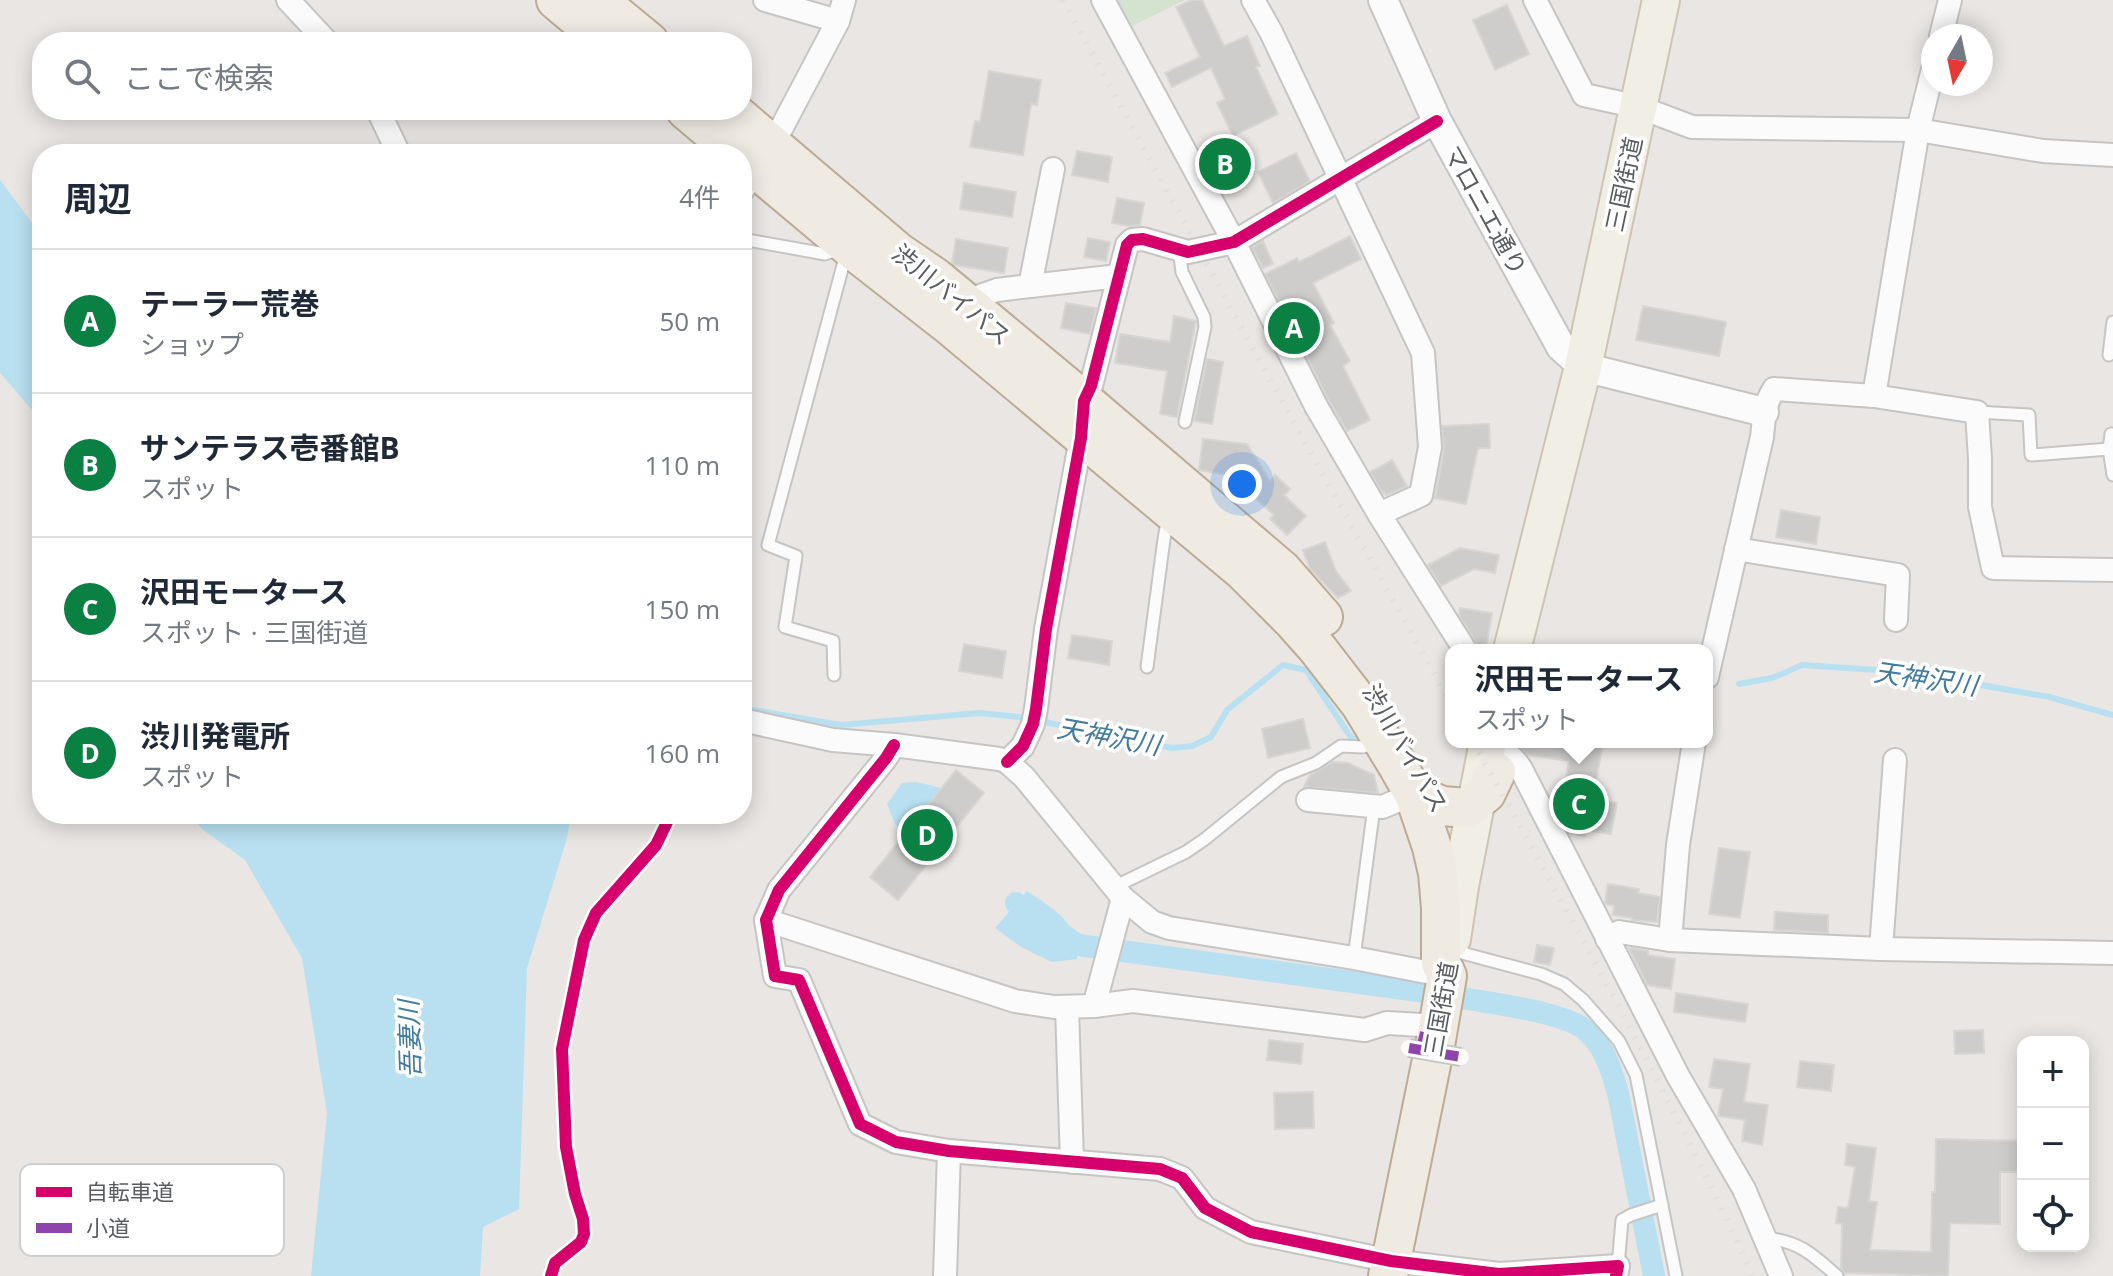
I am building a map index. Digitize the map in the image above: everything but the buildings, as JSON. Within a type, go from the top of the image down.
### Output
[{"type":"highway","points":[[556,0],[594,32]]},
{"type":"highway","points":[[598,0],[637,32]]},
{"type":"highway","name":"渋川バイパス","points":[[698,120],[727,144]]},
{"type":"highway","name":"渋川バイパス","points":[[735,120],[743,144]]},
{"type":"highway","name":"渋川バイパス","points":[[752,164],[936,278],[959,315]]},
{"type":"highway","name":"渋川バイパス","points":[[752,165],[848,246],[959,315],[1083,419],[1282,570],[1318,611],[1364,675],[1397,746]]},
{"type":"highway","name":"渋川バイパス","points":[[1083,419],[1176,515],[1243,571],[1293,621],[1397,746],[1477,769]]},
{"type":"highway","points":[[1397,746],[1439,778],[1456,783],[1474,776],[1477,769]]},
{"type":"highway","name":"渋川バイパス","points":[[1477,769],[1456,845],[1460,886],[1459,951],[1441,963],[1438,873],[1427,829],[1477,769]]},
{"type":"highway","name":"三国街道","points":[[1389,1268],[1424,1037],[1459,951]]},
{"type":"main road","name":"三国街道","points":[[1514,644],[1583,367],[1661,0]]},
{"type":"main road","name":"三国街道","points":[[1527,644],[1563,500],[1583,367]]},
{"type":"main road","name":"三国街道","points":[[1459,951],[1477,769]]},
{"type":"main road","name":"三国街道","points":[[1459,951],[1460,886]]},
{"type":"street","points":[[288,0],[318,32]]},
{"type":"street","points":[[752,160],[841,10],[765,0]]},
{"type":"street","points":[[1103,0],[1234,242],[1316,406],[1379,514],[1461,644]]},
{"type":"street","points":[[1253,0],[1423,353],[1430,447],[1421,495],[1379,514]]},
{"type":"street","name":"マロニエ通り","points":[[1383,0],[1437,121],[1561,347],[1583,367]]},
{"type":"street","points":[[1535,0],[1584,95],[1639,107],[1692,127],[1918,130],[2043,151],[2113,155]]},
{"type":"street","points":[[1944,24],[1950,0]]},
{"type":"street","points":[[1874,396],[1926,96]]},
{"type":"street","points":[[383,120],[394,144]]},
{"type":"street","points":[[1007,762],[1023,746],[1034,716],[1083,419],[1127,245],[1132,240],[1143,239],[1188,252],[1234,242],[1437,121]]},
{"type":"street","points":[[1030,286],[1053,169]]},
{"type":"street","points":[[959,315],[980,296],[988,293],[1119,276]]},
{"type":"street","points":[[1583,367],[1764,412]]},
{"type":"street","points":[[1713,651],[1762,437],[1764,412],[1774,389],[1874,396],[1977,412],[1980,507],[1993,568],[2113,570]]},
{"type":"street","points":[[1736,549],[1898,575],[1896,620]]},
{"type":"street","points":[[752,722],[833,740],[894,745],[1007,762],[1024,777],[1119,892],[1152,922],[1169,928],[1354,958],[1459,951]]},
{"type":"street","points":[[894,745],[779,890],[766,920],[775,976],[799,980],[860,1124],[896,1142],[949,1151],[1160,1169],[1182,1178],[1205,1208],[1251,1232],[1389,1268],[1499,1274],[1617,1271]]},
{"type":"street","points":[[1670,940],[1678,845],[1693,748]]},
{"type":"street","points":[[1308,800],[1382,807],[1477,769],[1515,758],[1678,1076],[1744,1189],[1781,1276]]},
{"type":"street","points":[[1881,949],[1895,760]]},
{"type":"street","points":[[1094,1006],[1119,892]]},
{"type":"street","points":[[766,920],[1015,1001],[1054,1007],[1133,1001],[1365,1030],[1387,1023],[1424,1037],[1461,1057]]},
{"type":"street","points":[[1607,939],[1619,932],[1670,940],[1881,949],[2113,953]]},
{"type":"street","points":[[1067,1007],[1072,1162]]},
{"type":"street","points":[[945,1276],[949,1151]]},
{"type":"lane","points":[[752,241],[825,254],[848,246]]},
{"type":"lane","points":[[834,675],[833,641],[785,627],[796,556],[768,545],[848,246]]},
{"type":"lane","points":[[1179,249],[1182,272],[1204,317],[1205,327],[1185,422]]},
{"type":"lane","points":[[2109,355],[2113,322]]},
{"type":"lane","points":[[1977,412],[2029,415],[2031,455],[2109,449]]},
{"type":"lane","points":[[2113,434],[2109,449],[2113,475]]},
{"type":"lane","points":[[1147,667],[1166,528],[1176,515]]},
{"type":"lane","points":[[1119,892],[1205,839],[1281,777],[1316,763],[1341,746],[1397,746]]},
{"type":"lane","points":[[1354,958],[1374,807]]},
{"type":"lane","points":[[1459,951],[1541,974],[1564,984],[1583,1000],[1619,1041],[1636,1075],[1657,1207],[1676,1276]]},
{"type":"lane","points":[[1617,1271],[1620,1224],[1624,1217],[1657,1207]]},
{"type":"lane","points":[[1765,1238],[1785,1240],[1809,1252],[1837,1276]]},
{"type":"green space","points":[[1111,0],[1185,0],[1126,29]]},
{"type":"water","points":[[0,180],[32,223],[32,410],[0,373]]},
{"type":"water","points":[[916,782],[946,789],[908,837],[895,824],[887,804],[902,783]]},
{"type":"water","name":"吾妻川","points":[[198,824],[569,824],[527,968],[519,1209],[483,1227],[480,1276],[311,1276],[327,1113],[302,958],[245,860]]},
{"type":"water","points":[[1027,891],[1055,911],[1069,926],[1077,946],[1077,959],[1052,962],[1021,947],[995,928]]},
{"type":"waterway","name":"天神沢川","points":[[752,710],[841,725],[979,713],[1020,717],[1172,748],[1192,746],[1211,737],[1227,710],[1283,665],[1306,670],[1352,739],[1359,739]]},
{"type":"waterway","name":"天神沢川","points":[[1739,684],[1772,678],[1802,665],[1906,672],[2049,697],[2113,715]]},
{"type":"waterway","points":[[1016,903],[1078,945],[1433,993]]},
{"type":"waterway","points":[[1463,998],[1564,1019],[1588,1032],[1599,1045],[1618,1093],[1654,1276]]},
{"type":"railway","points":[[1063,0],[1445,693]]},
{"type":"railway","points":[[1476,748],[1653,1073],[1753,1276]]},
{"type":"marked path","points":[[1419,1036],[1436,1040]]},
{"type":"marked path","points":[[1409,1048],[1461,1057]]},
{"type":"cycle path","points":[[1007,762],[1023,746],[1033,724],[1046,629],[1081,438],[1084,401],[1091,386],[1127,245],[1132,240],[1143,239],[1188,252],[1234,242],[1437,121]]},
{"type":"cycle path","points":[[894,745],[779,890],[766,920],[775,976],[799,980],[860,1124],[896,1142],[949,1151],[1160,1169],[1182,1178],[1205,1208],[1251,1232],[1391,1261],[1499,1274],[1618,1266],[1616,1276]]},
{"type":"cycle path","points":[[551,1276],[555,1263],[581,1242],[584,1234],[566,1147],[562,1049],[584,940],[596,913],[656,845],[666,824]]},
{"type":"place","name":"サンテラス壱番館B","points":[[1225,164]]},
{"type":"place","name":"テーラー荒巻","points":[[1294,328]]},
{"type":"place","name":"沢田モータース","points":[[1579,804]]},
{"type":"place","name":"渋川発電所","points":[[927,835]]}]
